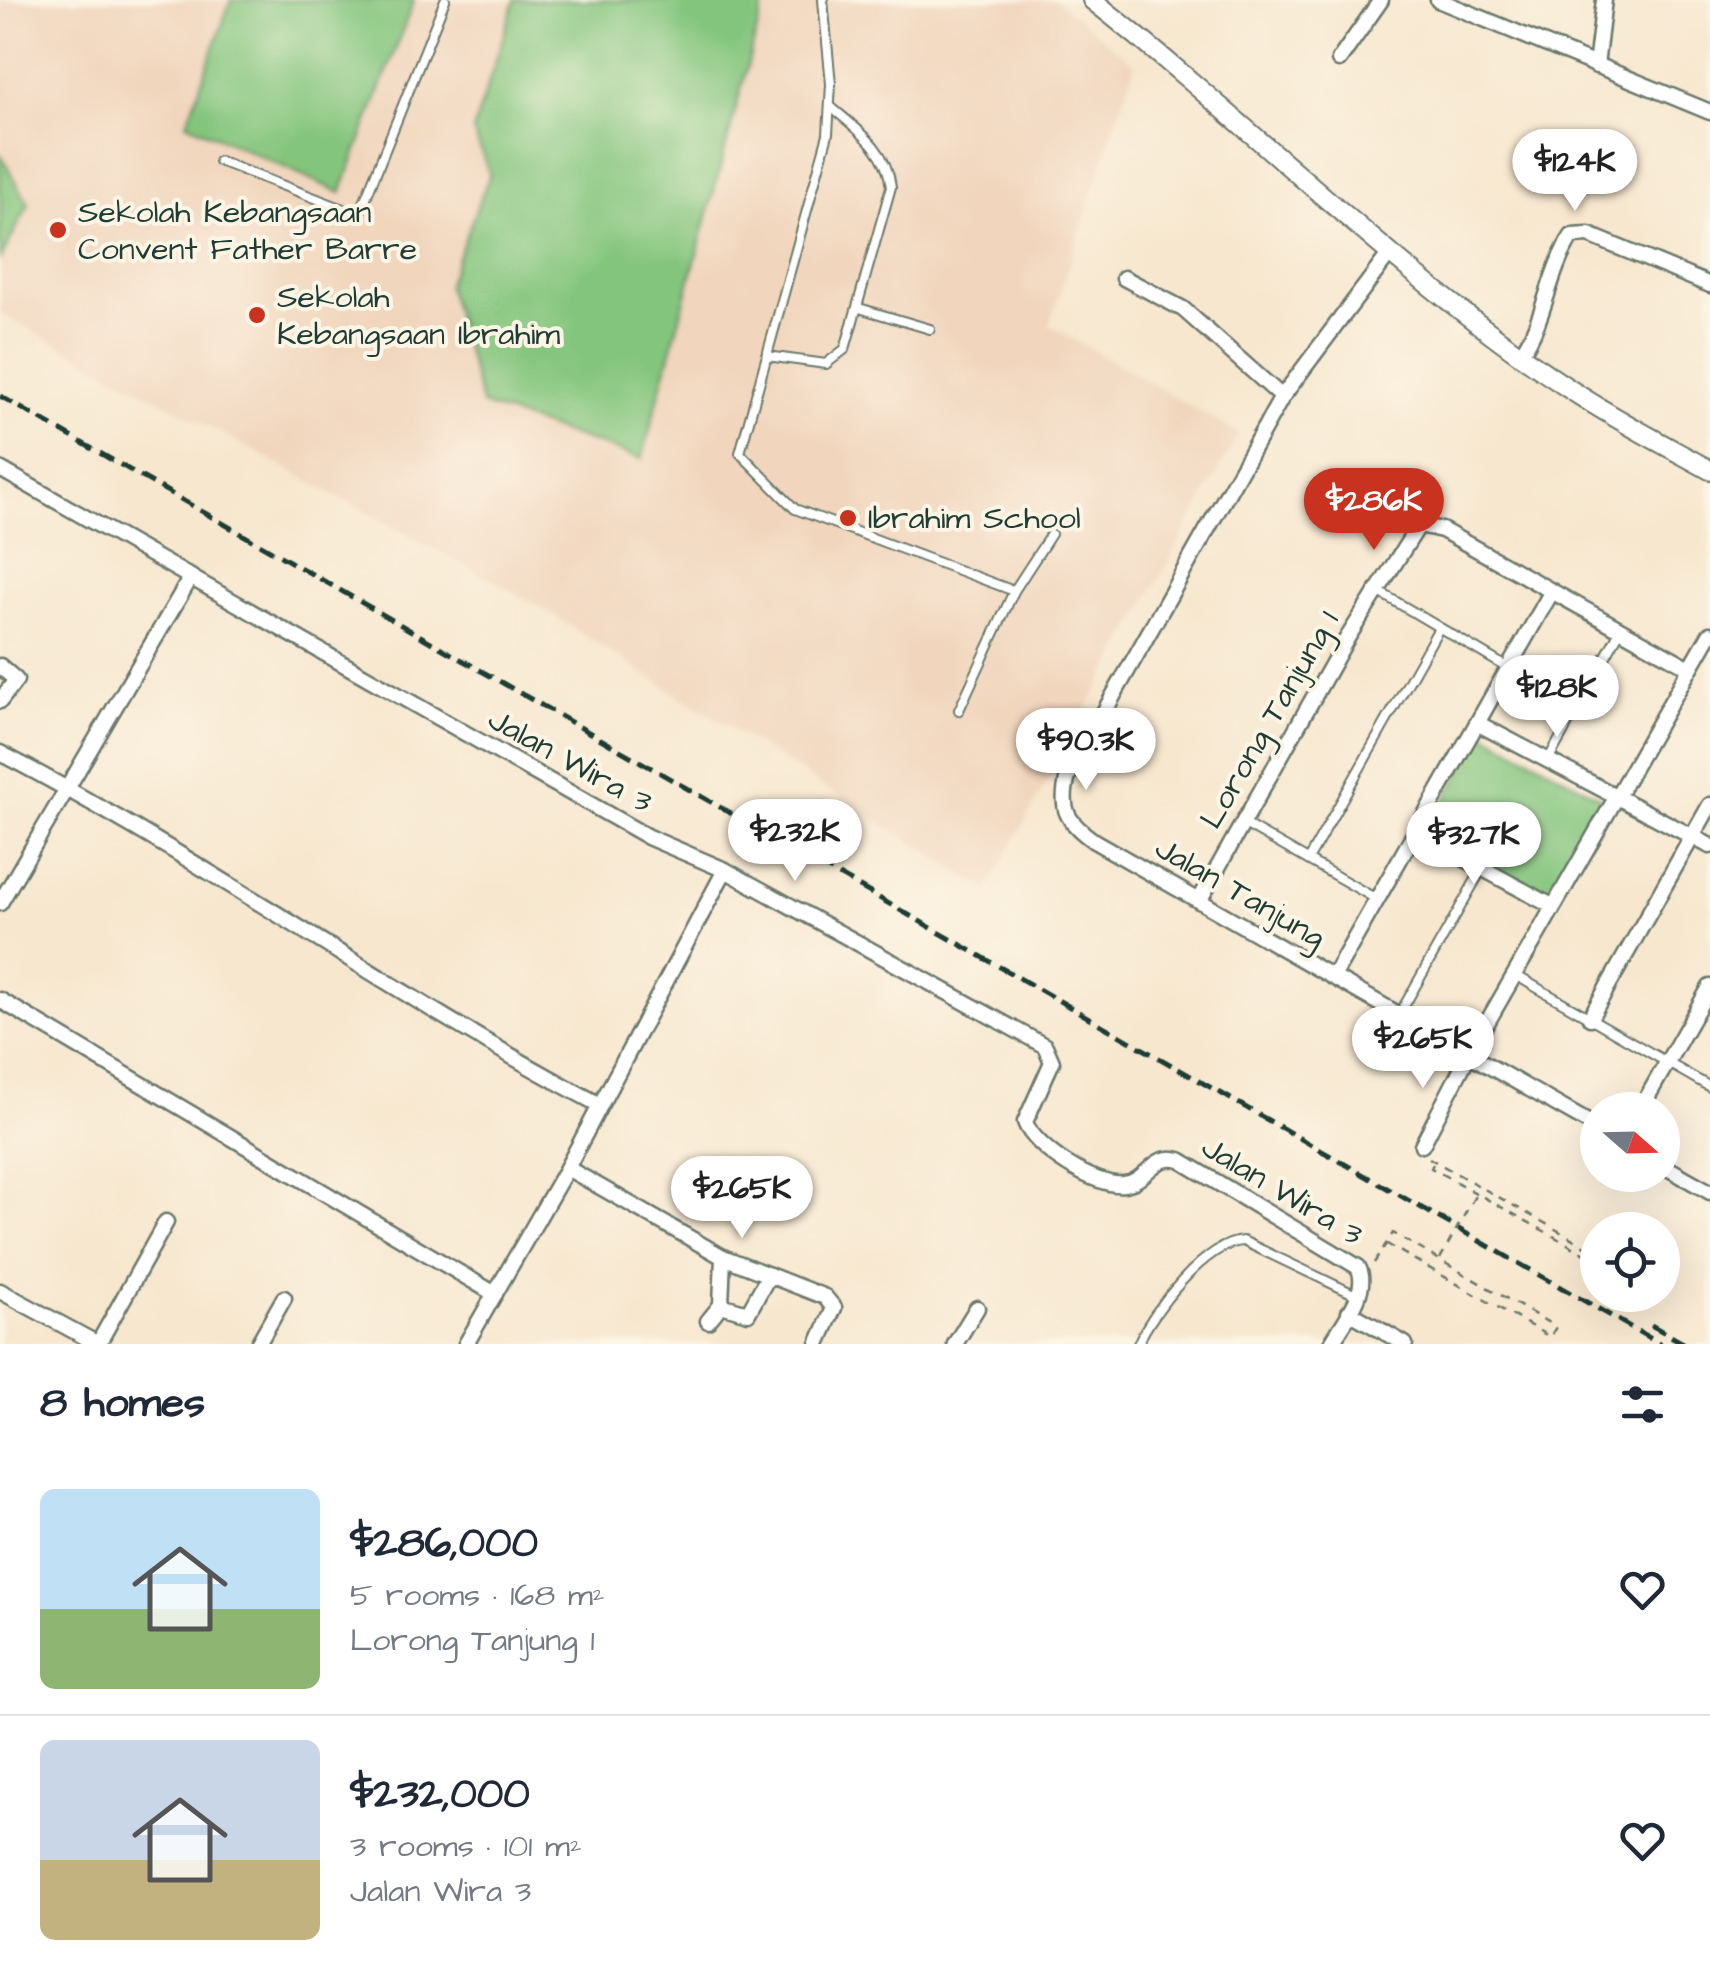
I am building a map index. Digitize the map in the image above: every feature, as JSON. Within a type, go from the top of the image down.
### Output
[{"type":"street","points":[[1092,0],[1390,253],[1521,354],[1602,409],[1710,470]]},
{"type":"street","points":[[1340,60],[1381,0]]},
{"type":"street","points":[[1438,0],[1710,112]]},
{"type":"street","points":[[1596,66],[1604,0]]},
{"type":"street","points":[[1521,354],[1572,236],[1589,235],[1710,285]]},
{"type":"street","name":"Jalan Tanjung","points":[[1390,253],[1282,398],[1111,697],[1064,789],[1062,805],[1073,826],[1580,1118]]},
{"type":"street","points":[[1124,278],[1184,308],[1282,398]]},
{"type":"street","name":"Jalan Wira 3","points":[[0,470],[648,837],[725,870],[1050,1050],[1052,1062],[1025,1122],[1034,1137],[1052,1155],[1099,1180],[1122,1185],[1159,1160],[1180,1160],[1348,1260],[1362,1275],[1358,1296],[1330,1344]]},
{"type":"street","name":"Lorong Tanjung 1","points":[[1199,901],[1413,530],[1426,524],[1690,668]]},
{"type":"street","points":[[0,903],[191,577]]},
{"type":"street","points":[[1333,977],[1552,590]]},
{"type":"street","points":[[1422,1145],[1468,1054],[1710,634]]},
{"type":"street","points":[[0,666],[16,680],[0,701]]},
{"type":"street","points":[[1477,723],[1710,846]]},
{"type":"street","points":[[0,753],[67,786],[456,1025],[600,1105]]},
{"type":"street","points":[[1590,1018],[1710,805]]},
{"type":"street","points":[[1414,832],[1552,906]]},
{"type":"street","points":[[466,1344],[567,1168],[725,870]]},
{"type":"street","points":[[1650,1092],[1710,988]]},
{"type":"street","points":[[0,1000],[495,1294]]},
{"type":"street","points":[[567,1168],[723,1257],[832,1302],[832,1316],[818,1344]]},
{"type":"street","points":[[1680,1175],[1710,1192]]},
{"type":"street","points":[[2,1297],[98,1344],[166,1222]]},
{"type":"street","points":[[708,1322],[721,1305],[723,1257]]},
{"type":"street","points":[[721,1305],[748,1313],[769,1275]]},
{"type":"street","points":[[258,1344],[284,1298]]},
{"type":"street","points":[[955,1344],[977,1308]]},
{"type":"street","points":[[1350,1312],[1405,1344]]},
{"type":"lane","points":[[219,161],[359,215],[445,0]]},
{"type":"lane","points":[[823,0],[831,107],[820,170],[740,449],[746,464],[795,508],[1014,590]]},
{"type":"lane","points":[[767,356],[804,364],[826,364],[838,358],[859,308],[891,186],[889,164],[831,107]]},
{"type":"lane","points":[[859,308],[930,329]]},
{"type":"lane","points":[[960,710],[1014,590],[1051,534]]},
{"type":"lane","points":[[1376,590],[1508,668]]},
{"type":"lane","points":[[1308,860],[1439,628]]},
{"type":"lane","points":[[1548,760],[1621,629]]},
{"type":"lane","points":[[1243,823],[1378,900]]},
{"type":"lane","points":[[1399,1014],[1482,867]]},
{"type":"lane","points":[[1514,974],[1710,1088]]},
{"type":"lane","points":[[1138,1344],[1202,1260],[1231,1241],[1243,1241],[1358,1296]]},
{"type":"path","points":[[1580,1243],[1434,1162],[1431,1168],[1580,1251]]},
{"type":"path","points":[[1440,1259],[1476,1194]]},
{"type":"path","points":[[1375,1262],[1394,1233],[1556,1327],[1550,1338],[1388,1244]]},
{"type":"shaded area","name":"Ibrahim School","points":[[0,0],[1055,0],[1135,64],[1049,325],[1239,434],[987,890],[532,602],[0,313]]},
{"type":"green space","points":[[231,0],[414,0],[341,193],[187,123]]},
{"type":"green space","points":[[515,0],[765,0],[642,459],[482,405],[447,285],[490,174],[473,131]]},
{"type":"green space","points":[[0,154],[29,204],[0,260]]},
{"type":"green space","points":[[1483,732],[1605,800],[1549,897],[1427,832]]},
{"type":"railway","points":[[0,396],[1660,1344]]},
{"type":"railway","points":[[1651,1325],[1685,1344]]},
{"type":"place","name":"Sekolah Kebangsaan Convent Father Barre","points":[[58,230]]},
{"type":"place","name":"Sekolah Kebangsaan Ibrahim","points":[[257,315]]},
{"type":"place","name":"Ibrahim School","points":[[848,518]]}]
